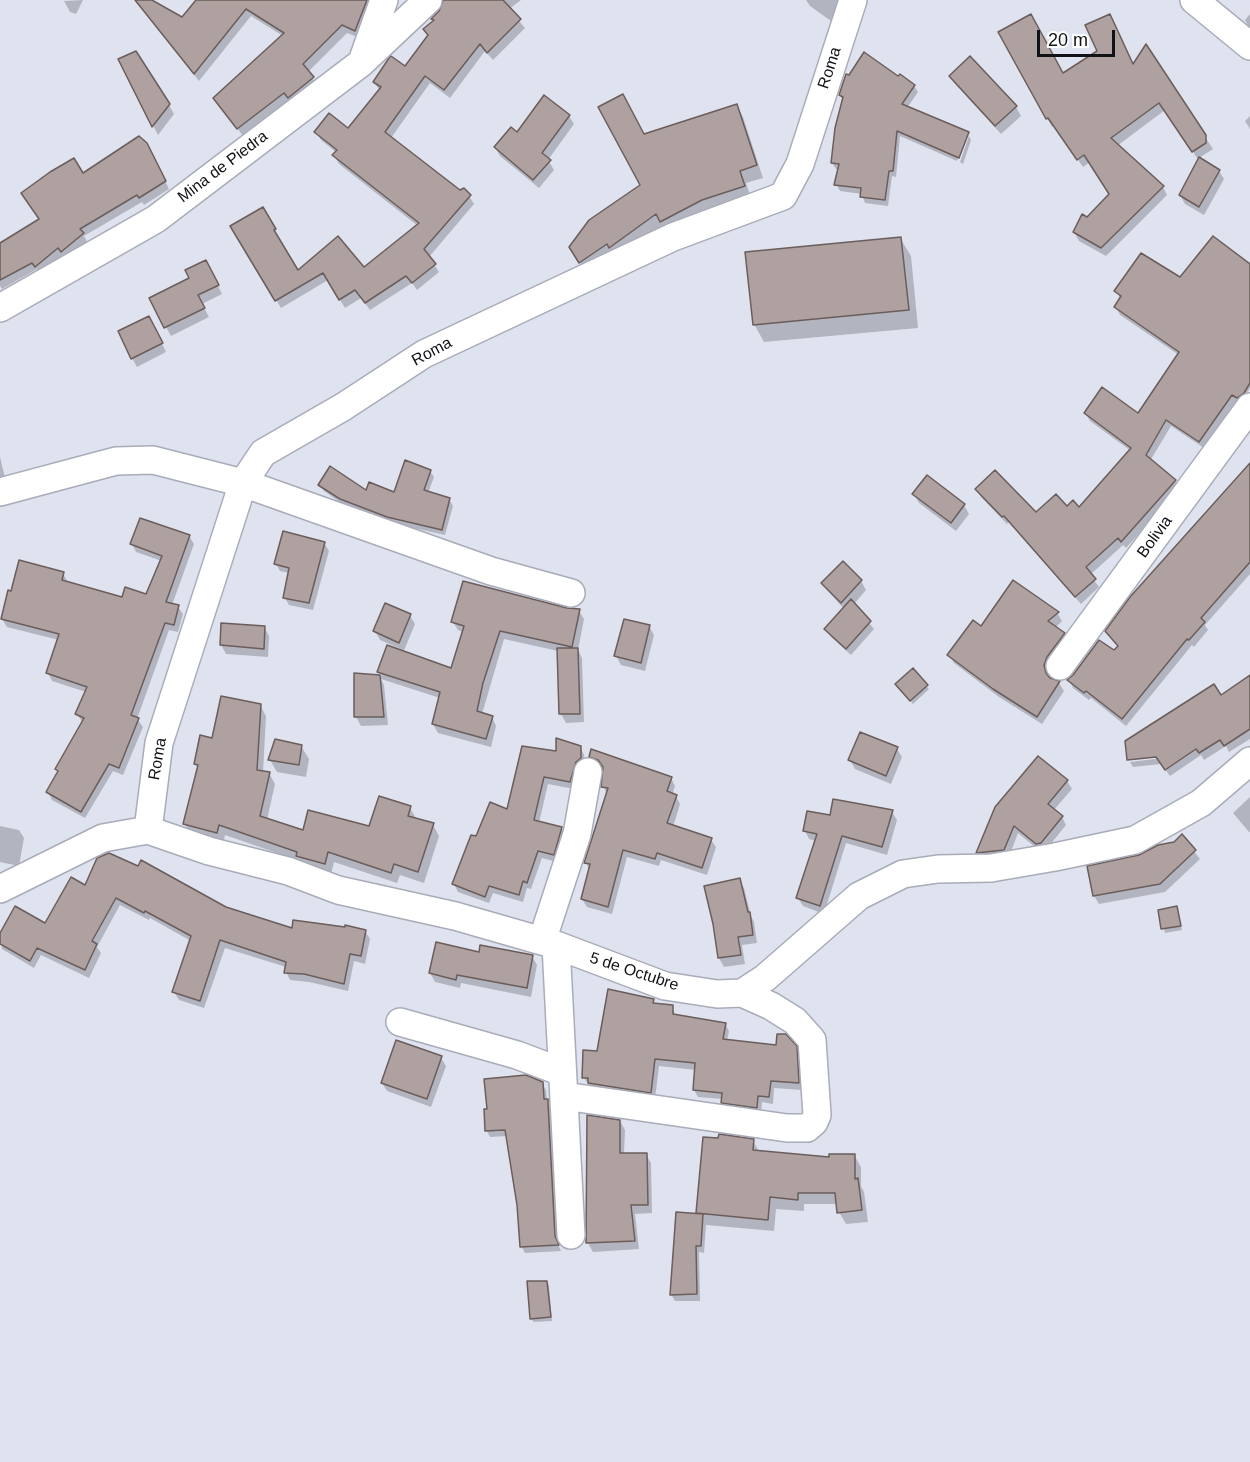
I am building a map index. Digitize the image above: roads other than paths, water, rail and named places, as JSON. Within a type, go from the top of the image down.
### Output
[{"type":"street","points":[[361,63],[384,0]]},
{"type":"street","name":"Mina de Piedra","points":[[0,308],[156,219],[361,63],[428,0]]},
{"type":"street","name":"Roma","points":[[148,830],[159,743],[243,483],[263,453],[343,406],[424,354],[673,237],[783,196],[800,164],[853,0]]},
{"type":"street","points":[[1194,0],[1250,46]]},
{"type":"street","name":"Bolivia","points":[[1060,666],[1250,407]]},
{"type":"street","points":[[0,492],[116,461],[153,459],[243,483],[491,571],[571,593]]},
{"type":"street","points":[[742,993],[765,978],[859,896],[903,874],[938,869],[991,868],[1135,840],[1202,803],[1250,761]]},
{"type":"street","points":[[571,1235],[563,1084],[549,943],[577,834],[588,772]]},
{"type":"street","points":[[0,889],[103,838],[148,830]]},
{"type":"street","name":"5 de Octubre","points":[[148,830],[209,851],[288,871],[338,890],[456,916],[549,943],[665,986],[717,994],[742,993]]},
{"type":"street","points":[[400,1022],[517,1055],[563,1084],[787,1128],[807,1128],[814,1122],[817,1115],[812,1040],[795,1021],[771,1006],[742,993]]}]
